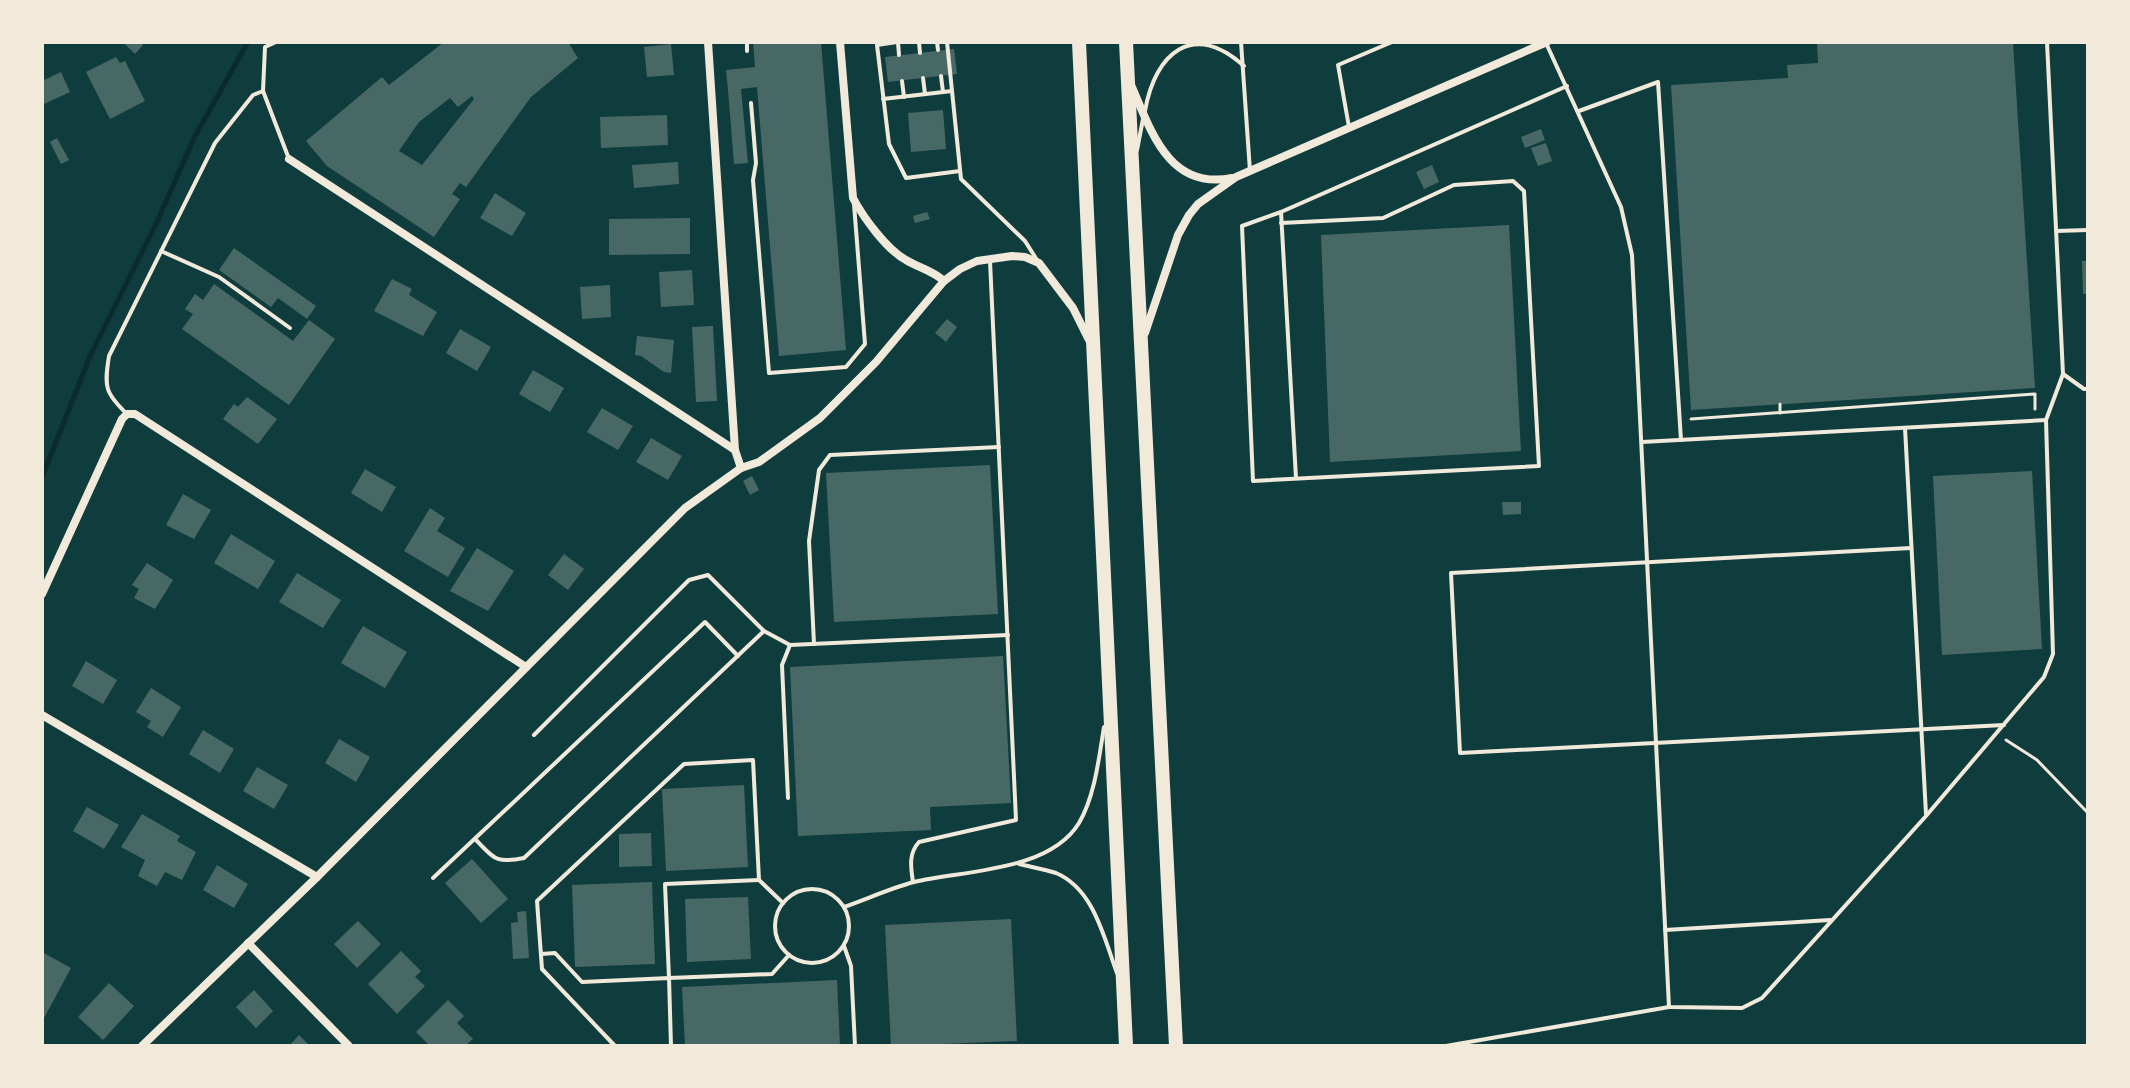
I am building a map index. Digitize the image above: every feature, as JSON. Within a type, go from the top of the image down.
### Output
[{"type":"highway","points":[[1079,42],[1126,1046]]},
{"type":"highway","points":[[1128,42],[1132,176],[1176,1046]]},
{"type":"street","points":[[708,42],[735,450],[741,468]]},
{"type":"street","points":[[840,42],[853,198],[861,215],[900,257],[932,271],[944,281]]},
{"type":"street","points":[[1141,345],[1183,225],[1198,204],[1236,177],[1547,42]]},
{"type":"street","points":[[1127,68],[1144,114],[1168,157],[1185,174],[1201,180],[1236,177]]},
{"type":"street","points":[[289,159],[735,450]]},
{"type":"street","points":[[142,1046],[317,877],[685,508],[741,468],[759,462],[820,418],[876,362],[944,281],[960,269],[990,259],[1025,257],[1039,263],[1073,308],[1093,351]]},
{"type":"street","points":[[42,594],[122,419],[127,414],[135,414],[526,667]]},
{"type":"street","points":[[42,715],[317,877]]},
{"type":"street","points":[[248,943],[349,1046]]},
{"type":"lane","points":[[276,42],[265,47],[263,91],[289,159]]},
{"type":"lane","points":[[747,42],[747,51]]},
{"type":"lane","points":[[899,55],[898,42],[877,45],[889,144],[906,178],[960,171]]},
{"type":"lane","points":[[919,42],[920,53]]},
{"type":"lane","points":[[937,42],[938,50]]},
{"type":"lane","points":[[947,42],[961,179],[1025,241],[1039,263]]},
{"type":"lane","points":[[1241,42],[1250,171]]},
{"type":"lane","points":[[1350,127],[1338,65],[1392,42]]},
{"type":"lane","points":[[1547,42],[1621,207],[1632,255],[1669,1007]]},
{"type":"lane","points":[[1446,1046],[1669,1007],[1742,1008],[1762,998],[1926,816],[2044,677],[2053,654],[2046,420],[2063,374],[2047,42]]},
{"type":"lane","points":[[1132,176],[1144,114],[1159,67],[1174,51],[1189,44],[1210,45],[1228,52],[1244,66]]},
{"type":"lane","points":[[941,76],[943,92]]},
{"type":"lane","points":[[923,78],[925,94]]},
{"type":"lane","points":[[902,81],[904,97]]},
{"type":"lane","points":[[1579,111],[1658,82],[1681,440]]},
{"type":"lane","points":[[1281,223],[1383,218],[1454,185],[1513,181],[1524,191],[1539,466],[1253,481],[1242,226],[1281,212],[1567,86]]},
{"type":"lane","points":[[127,414],[109,396],[105,378],[109,356],[215,143],[253,95],[263,91]]},
{"type":"lane","points":[[883,99],[952,91]]},
{"type":"lane","points":[[751,103],[756,163],[753,180],[769,373],[846,367],[865,344],[853,198]]},
{"type":"lane","points":[[1281,212],[1296,478]]},
{"type":"lane","points":[[2056,231],[2088,230]]},
{"type":"lane","points":[[161,251],[219,277],[290,328]]},
{"type":"lane","points":[[913,882],[910,864],[913,849],[919,842],[1016,820],[990,259]]},
{"type":"lane","points":[[2063,374],[2088,389]]},
{"type":"lane","points":[[1642,442],[2046,420]]},
{"type":"lane","points":[[1905,428],[1926,816]]},
{"type":"lane","points":[[814,644],[809,541],[819,470],[830,455],[999,447]]},
{"type":"lane","points":[[1911,548],[1451,573],[1460,753],[2004,725]]},
{"type":"lane","points":[[534,735],[689,580],[708,575],[764,631],[790,645],[1008,635]]},
{"type":"lane","points":[[433,878],[705,622],[738,656]]},
{"type":"lane","points":[[475,839],[496,860],[504,862],[524,858],[764,631]]},
{"type":"lane","points":[[788,798],[782,665],[790,645]]},
{"type":"lane","points":[[844,907],[913,882],[1016,864],[1063,841],[1080,820],[1096,767],[1109,703]]},
{"type":"lane","points":[[615,1046],[542,969],[537,901],[684,764],[753,760],[759,880],[783,903]]},
{"type":"lane","points":[[1016,864],[1062,876],[1085,897],[1095,914],[1123,991]]},
{"type":"lane","points":[[671,1046],[665,884],[759,880]]},
{"type":"lane","points":[[818,889],[836,896],[844,907],[849,931],[844,945],[835,956],[817,963],[798,960],[789,955],[778,939],[778,911],[799,891],[818,889]]},
{"type":"lane","points":[[1665,930],[1832,920]]},
{"type":"lane","points":[[844,945],[851,966],[855,1046]]},
{"type":"lane","points":[[541,954],[555,953],[582,982],[772,974],[789,955]]},
{"type":"path","points":[[1680,420],[2035,394],[2036,420]]},
{"type":"path","points":[[1822,402],[1825,409]]},
{"type":"path","points":[[1780,404],[1780,413]]},
{"type":"path","points":[[1996,734],[2037,760],[2088,813]]},
{"type":"building","points":[[123,42],[140,42],[143,45],[135,54]]},
{"type":"building","points":[[444,42],[568,42],[578,58],[531,97],[466,187],[460,183],[452,194],[460,199],[434,237],[327,166],[306,141],[382,77],[389,85]],"holes":[[[472,96],[474,99],[422,165],[399,151],[419,122],[450,98],[458,107]]]},
{"type":"building","points":[[753,42],[821,42],[846,350],[779,356],[757,87],[741,89],[748,163],[734,164],[726,70],[755,67]]},
{"type":"building","points":[[1817,42],[2013,42],[2035,388],[1691,410],[1671,85],[1788,78],[1787,65],[1818,63]]},
{"type":"building","points":[[671,44],[674,75],[647,77],[644,47]]},
{"type":"building","points":[[954,49],[957,74],[888,82],[885,57]]},
{"type":"building","points":[[116,57],[120,63],[125,61],[145,101],[110,119],[86,72]]},
{"type":"building","points":[[61,72],[70,92],[42,105],[42,81]]},
{"type":"building","points":[[943,110],[946,149],[911,152],[908,113]]},
{"type":"building","points":[[667,115],[668,145],[601,148],[600,117]]},
{"type":"building","points":[[1541,129],[1545,140],[1525,148],[1521,137]]},
{"type":"building","points":[[57,138],[69,160],[61,164],[50,142]]},
{"type":"building","points":[[1546,143],[1552,161],[1538,166],[1531,148]]},
{"type":"building","points":[[678,162],[679,184],[634,188],[632,165]]},
{"type":"building","points":[[1432,165],[1439,182],[1424,189],[1416,172]]},
{"type":"building","points":[[495,193],[526,213],[512,236],[480,218]]},
{"type":"building","points":[[927,212],[930,219],[915,223],[913,216]]},
{"type":"building","points":[[690,218],[690,254],[609,255],[609,219]]},
{"type":"building","points":[[1509,225],[1521,451],[1330,462],[1321,235]]},
{"type":"building","points":[[234,248],[316,306],[307,319],[278,298],[271,307],[219,270]]},
{"type":"building","points":[[2082,261],[2088,261],[2088,294],[2083,294]]},
{"type":"building","points":[[692,270],[694,305],[661,307],[659,272]]},
{"type":"building","points":[[392,279],[412,289],[409,295],[437,312],[423,336],[374,311]]},
{"type":"building","points":[[214,284],[293,341],[309,320],[335,339],[289,405],[182,329],[193,314],[185,309],[195,294],[203,300]]},
{"type":"building","points":[[610,285],[611,317],[582,319],[580,287]]},
{"type":"building","points":[[947,319],[957,327],[946,342],[935,333]]},
{"type":"building","points":[[713,326],[717,401],[696,402],[692,327]]},
{"type":"building","points":[[460,329],[491,347],[477,371],[446,353]]},
{"type":"building","points":[[637,336],[674,340],[671,373],[635,355]]},
{"type":"building","points":[[533,370],[564,388],[550,412],[519,394]]},
{"type":"building","points":[[247,397],[277,419],[258,444],[223,419],[234,404],[238,407]]},
{"type":"building","points":[[602,408],[633,426],[618,450],[587,432]]},
{"type":"building","points":[[651,438],[682,456],[668,480],[636,462]]},
{"type":"building","points":[[990,465],[998,614],[834,622],[826,473]]},
{"type":"building","points":[[365,469],[396,487],[382,512],[351,493]]},
{"type":"building","points":[[2032,471],[2042,649],[1942,655],[1933,476]]},
{"type":"building","points":[[752,476],[759,490],[750,495],[743,481]]},
{"type":"building","points":[[183,494],[211,510],[194,539],[166,525]]},
{"type":"building","points":[[1502,502],[1521,502],[1521,514],[1503,515]]},
{"type":"building","points":[[430,508],[445,518],[437,531],[465,548],[448,577],[404,551]]},
{"type":"building","points":[[231,534],[275,561],[258,589],[214,563]]},
{"type":"building","points":[[477,548],[514,571],[488,611],[450,591]]},
{"type":"building","points":[[564,554],[584,569],[568,590],[548,575]]},
{"type":"building","points":[[147,563],[173,580],[155,609],[134,598],[139,589],[132,585]]},
{"type":"building","points":[[297,573],[341,600],[323,628],[279,602]]},
{"type":"building","points":[[363,626],[407,652],[385,688],[341,663]]},
{"type":"building","points":[[1003,656],[1011,803],[930,807],[931,830],[798,836],[790,667]]},
{"type":"building","points":[[86,661],[117,680],[103,704],[72,686]]},
{"type":"building","points":[[151,688],[181,707],[163,737],[147,727],[151,721],[136,712]]},
{"type":"building","points":[[203,730],[234,749],[220,773],[189,754]]},
{"type":"building","points":[[339,739],[370,757],[356,782],[325,763]]},
{"type":"building","points":[[257,767],[288,785],[274,809],[243,791]]},
{"type":"building","points":[[744,785],[748,867],[666,871],[662,789]]},
{"type":"building","points":[[87,807],[119,825],[104,849],[73,831]]},
{"type":"building","points":[[142,814],[180,836],[177,841],[196,852],[182,880],[165,872],[157,886],[138,876],[145,860],[121,847]]},
{"type":"building","points":[[651,833],[652,866],[619,867],[619,834]]},
{"type":"building","points":[[472,859],[508,899],[481,923],[445,883]]},
{"type":"building","points":[[217,865],[248,884],[234,908],[203,890]]},
{"type":"building","points":[[652,882],[655,964],[575,967],[572,885]]},
{"type":"building","points":[[748,897],[751,959],[687,962],[685,899]]},
{"type":"building","points":[[526,911],[529,958],[513,959],[511,923],[518,922],[517,912]]},
{"type":"building","points":[[1011,919],[1017,1041],[891,1046],[885,925]]},
{"type":"building","points":[[358,921],[381,944],[357,968],[334,944]]},
{"type":"building","points":[[401,951],[421,971],[415,977],[425,986],[397,1014],[368,984]]},
{"type":"building","points":[[42,952],[71,968],[44,1018],[42,1017]]},
{"type":"building","points":[[837,980],[840,1046],[685,1046],[682,987]]},
{"type":"building","points":[[109,983],[134,1006],[103,1040],[78,1017]]},
{"type":"building","points":[[254,990],[273,1011],[256,1028],[236,1007]]},
{"type":"building","points":[[448,1000],[464,1016],[457,1023],[473,1039],[465,1046],[430,1046],[416,1032]]},
{"type":"building","points":[[299,1035],[310,1046],[289,1046]]},
{"type":"waterway","points":[[42,477],[91,354],[156,224],[195,136],[248,42]]}]
